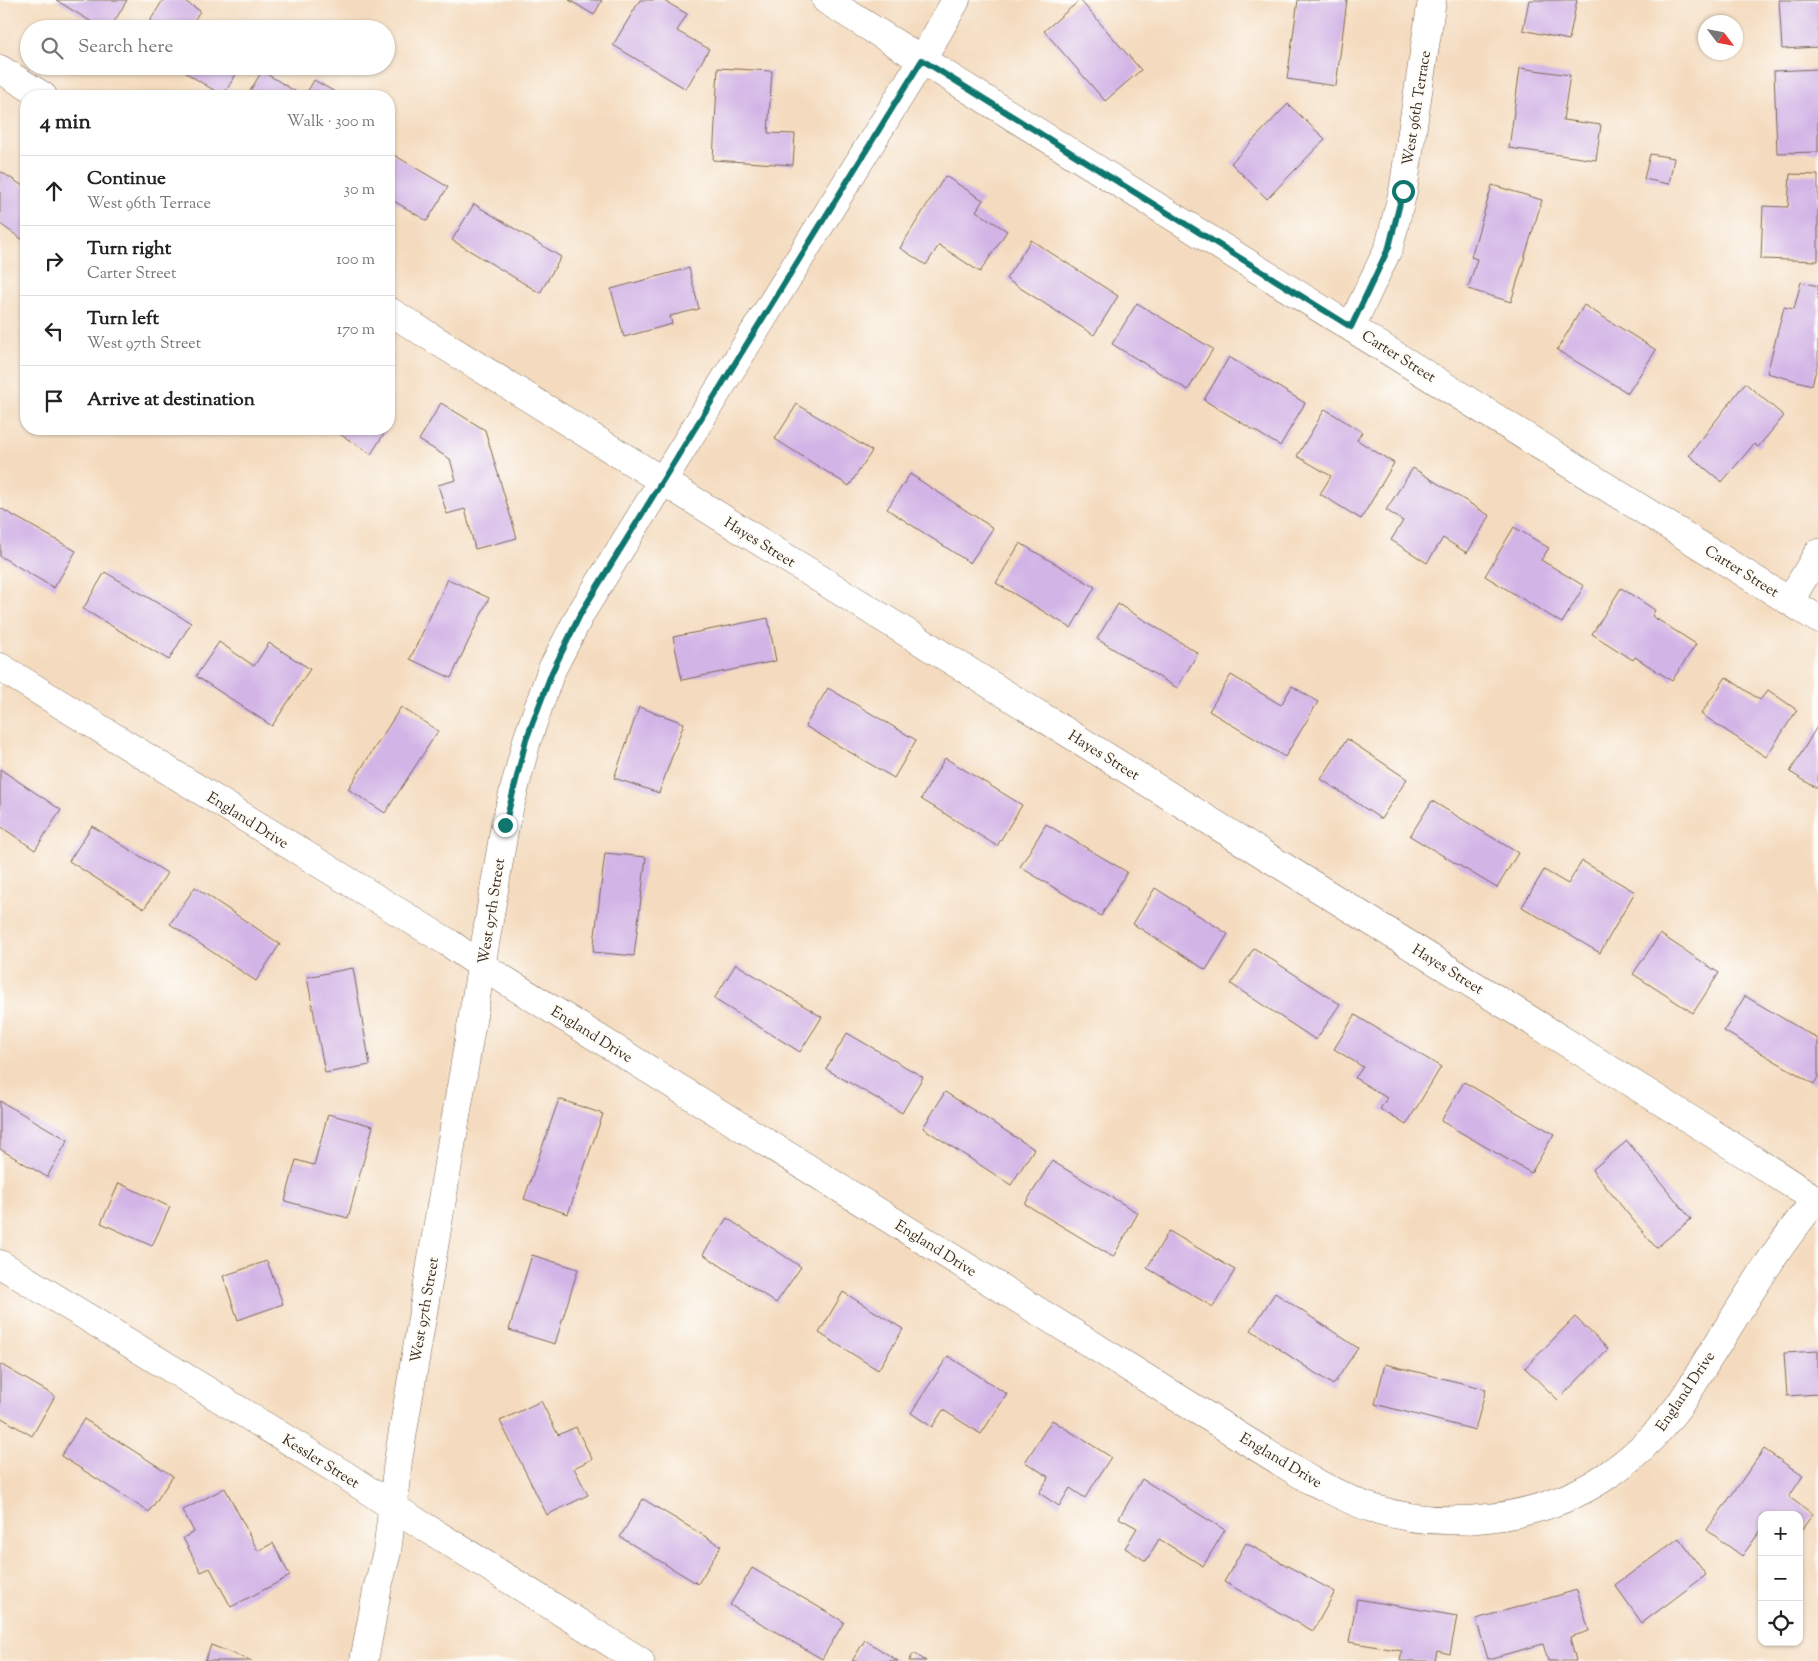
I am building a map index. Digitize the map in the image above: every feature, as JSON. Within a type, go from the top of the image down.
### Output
[{"type":"street","name":"Carter Street","points":[[826,0],[1818,619]]},
{"type":"street","name":"West 97th Street","points":[[364,1661],[378,1586],[387,1552],[398,1461],[505,825],[526,740],[552,672],[581,613],[922,60],[956,0]]},
{"type":"street","name":"West 96th Terrace","points":[[1351,327],[1389,247],[1403,191],[1432,0]]},
{"type":"street","points":[[0,70],[33,90]]},
{"type":"street","name":"Hayes Street","points":[[395,315],[1817,1200]]},
{"type":"street","points":[[1790,601],[1818,553]]},
{"type":"street","name":"England Drive","points":[[0,667],[449,943],[482,966],[1310,1480],[1372,1508],[1413,1518],[1471,1521],[1521,1512],[1575,1494],[1605,1477],[1652,1439],[1675,1412],[1787,1234],[1817,1200]]},
{"type":"street","name":"Kessler Street","points":[[0,1264],[345,1475],[640,1661]]},
{"type":"building","points":[[56,0],[127,0],[115,20],[88,20]]},
{"type":"building","points":[[163,0],[183,0],[200,11],[194,20],[151,20]]},
{"type":"building","points":[[569,0],[602,0],[594,15]]},
{"type":"building","points":[[640,0],[663,0],[687,14],[677,31],[709,49],[686,89],[613,45]]},
{"type":"building","points":[[1080,0],[1141,70],[1105,101],[1044,31]]},
{"type":"building","points":[[1298,0],[1347,0],[1336,86],[1287,79]]},
{"type":"building","points":[[1529,0],[1577,0],[1569,40],[1523,30]]},
{"type":"building","points":[[1779,0],[1818,0],[1818,47],[1782,49]]},
{"type":"building","points":[[718,68],[772,71],[768,133],[795,134],[793,165],[713,160]]},
{"type":"building","points":[[1520,68],[1570,75],[1563,120],[1601,125],[1596,160],[1509,148]]},
{"type":"building","points":[[1818,69],[1818,152],[1777,153],[1774,71]]},
{"type":"building","points":[[189,75],[236,75],[227,90],[213,90]]},
{"type":"building","points":[[260,75],[269,75],[293,90],[251,90]]},
{"type":"building","points":[[314,80],[332,90],[308,90]]},
{"type":"building","points":[[1288,104],[1325,139],[1267,199],[1231,163]]},
{"type":"building","points":[[1650,154],[1674,158],[1669,184],[1644,179]]},
{"type":"building","points":[[395,156],[448,187],[427,221],[395,202]]},
{"type":"building","points":[[0,171],[20,184],[20,238],[0,224]]},
{"type":"building","points":[[1790,174],[1818,175],[1818,261],[1761,259],[1763,206],[1788,207]]},
{"type":"building","points":[[945,176],[983,200],[976,211],[1007,231],[980,272],[939,245],[926,265],[900,248]]},
{"type":"building","points":[[1492,185],[1542,200],[1511,302],[1468,289],[1477,259],[1471,257]]},
{"type":"building","points":[[474,204],[561,257],[540,293],[452,240]]},
{"type":"building","points":[[1031,240],[1118,296],[1094,335],[1006,279]]},
{"type":"building","points":[[689,268],[699,309],[670,316],[672,324],[624,337],[611,289]]},
{"type":"building","points":[[1801,282],[1818,286],[1818,363],[1812,385],[1767,373],[1784,307],[1794,309]]},
{"type":"building","points":[[1137,303],[1213,349],[1188,390],[1112,344]]},
{"type":"building","points":[[1584,305],[1656,350],[1628,393],[1557,350]]},
{"type":"building","points":[[1229,357],[1305,403],[1280,446],[1204,400]]},
{"type":"building","points":[[1745,383],[1784,416],[1758,447],[1754,444],[1722,482],[1689,455]]},
{"type":"building","points":[[441,403],[485,430],[517,538],[475,549],[465,509],[447,514],[438,485],[456,480],[450,459],[419,440]]},
{"type":"building","points":[[797,404],[872,451],[849,486],[775,439]]},
{"type":"building","points":[[1325,409],[1362,432],[1357,440],[1394,463],[1361,519],[1320,494],[1331,476],[1297,456]]},
{"type":"building","points":[[341,435],[383,435],[371,454]]},
{"type":"building","points":[[1413,468],[1490,516],[1467,553],[1443,538],[1427,563],[1391,540],[1403,521],[1386,510]]},
{"type":"building","points":[[910,474],[993,528],[970,563],[887,509]]},
{"type":"building","points":[[0,508],[76,551],[54,588],[0,556]]},
{"type":"building","points":[[1514,527],[1549,548],[1541,560],[1584,586],[1562,623],[1485,576]]},
{"type":"building","points":[[1020,543],[1095,587],[1071,628],[996,583]]},
{"type":"building","points":[[105,572],[191,623],[169,660],[83,609]]},
{"type":"building","points":[[448,579],[489,598],[451,678],[410,659]]},
{"type":"building","points":[[1621,588],[1655,610],[1652,616],[1696,644],[1672,681],[1635,657],[1633,660],[1592,634]]},
{"type":"building","points":[[1118,604],[1198,653],[1177,688],[1097,639]]},
{"type":"building","points":[[768,618],[776,661],[682,680],[673,637]]},
{"type":"building","points":[[219,642],[254,666],[269,643],[310,669],[272,726],[196,676]]},
{"type":"building","points":[[1231,675],[1281,705],[1292,686],[1318,702],[1285,757],[1209,711]]},
{"type":"building","points":[[1726,677],[1760,700],[1768,690],[1797,710],[1766,757],[1701,714]]},
{"type":"building","points":[[828,688],[916,740],[894,778],[805,726]]},
{"type":"building","points":[[401,707],[438,731],[385,813],[348,789]]},
{"type":"building","points":[[639,707],[684,723],[659,793],[614,778]]},
{"type":"building","points":[[1818,725],[1818,789],[1790,772]]},
{"type":"building","points":[[1347,739],[1407,779],[1381,819],[1321,779]]},
{"type":"building","points":[[945,758],[1022,805],[997,846],[921,799]]},
{"type":"building","points":[[0,769],[61,810],[35,850],[0,826]]},
{"type":"building","points":[[1432,801],[1518,853],[1497,888],[1410,836]]},
{"type":"building","points":[[1046,824],[1127,872],[1101,916],[1020,867]]},
{"type":"building","points":[[92,826],[167,873],[144,909],[69,861]]},
{"type":"building","points":[[605,853],[646,857],[634,956],[593,952]]},
{"type":"building","points":[[1582,861],[1635,892],[1600,953],[1522,907],[1544,870],[1568,884]]},
{"type":"building","points":[[195,887],[280,944],[256,981],[170,924]]},
{"type":"building","points":[[1155,888],[1228,934],[1206,970],[1133,924]]},
{"type":"building","points":[[1660,934],[1719,973],[1693,1013],[1633,974]]},
{"type":"building","points":[[1254,948],[1340,1004],[1316,1040],[1231,984]]},
{"type":"building","points":[[736,964],[822,1017],[800,1052],[714,999]]},
{"type":"building","points":[[353,968],[370,1065],[325,1073],[307,977]]},
{"type":"building","points":[[1745,996],[1818,1039],[1818,1077],[1814,1084],[1724,1031]]},
{"type":"building","points":[[1355,1015],[1441,1067],[1406,1125],[1380,1109],[1387,1098],[1355,1078],[1363,1067],[1334,1049]]},
{"type":"building","points":[[847,1033],[923,1077],[902,1113],[826,1069]]},
{"type":"building","points":[[1464,1082],[1554,1134],[1531,1173],[1441,1121]]},
{"type":"building","points":[[945,1092],[1034,1149],[1011,1185],[923,1128]]},
{"type":"building","points":[[559,1099],[603,1114],[568,1214],[524,1199]]},
{"type":"building","points":[[0,1101],[68,1140],[47,1177],[0,1149]]},
{"type":"building","points":[[328,1114],[373,1126],[348,1218],[285,1201],[296,1160],[314,1165]]},
{"type":"building","points":[[1627,1141],[1691,1219],[1656,1248],[1592,1170]]},
{"type":"building","points":[[1052,1161],[1138,1213],[1113,1257],[1025,1204]]},
{"type":"building","points":[[119,1183],[170,1207],[152,1246],[101,1223]]},
{"type":"building","points":[[727,1218],[801,1267],[776,1303],[703,1254]]},
{"type":"building","points":[[1169,1231],[1235,1270],[1213,1307],[1147,1268]]},
{"type":"building","points":[[532,1255],[578,1269],[555,1344],[509,1330]]},
{"type":"building","points":[[267,1261],[283,1304],[238,1320],[223,1276]]},
{"type":"building","points":[[843,1292],[903,1329],[878,1370],[819,1333]]},
{"type":"building","points":[[1275,1293],[1358,1348],[1333,1385],[1251,1330]]},
{"type":"building","points":[[1575,1317],[1608,1349],[1558,1400],[1525,1368]]},
{"type":"building","points":[[1818,1351],[1818,1394],[1787,1396],[1784,1353]]},
{"type":"building","points":[[948,1356],[1007,1394],[981,1434],[943,1410],[932,1427],[911,1413]]},
{"type":"building","points":[[0,1364],[55,1396],[32,1436],[0,1417]]},
{"type":"building","points":[[1385,1364],[1486,1389],[1475,1430],[1375,1404]]},
{"type":"building","points":[[541,1401],[558,1435],[576,1427],[592,1459],[574,1468],[588,1495],[547,1515],[500,1421]]},
{"type":"building","points":[[84,1419],[173,1476],[149,1512],[61,1456]]},
{"type":"building","points":[[1052,1420],[1111,1457],[1085,1498],[1070,1488],[1059,1506],[1039,1493],[1049,1477],[1025,1462]]},
{"type":"building","points":[[1764,1449],[1803,1476],[1789,1497],[1813,1514],[1803,1528],[1803,1511],[1758,1511],[1758,1534],[1742,1556],[1707,1530]]},
{"type":"building","points":[[1142,1479],[1225,1530],[1203,1566],[1159,1539],[1146,1561],[1125,1548],[1137,1528],[1119,1518]]},
{"type":"building","points":[[225,1488],[258,1551],[273,1543],[290,1576],[231,1607],[210,1568],[201,1572],[183,1538],[194,1532],[183,1510]]},
{"type":"building","points":[[643,1499],[721,1546],[698,1584],[620,1537]]},
{"type":"building","points":[[1679,1538],[1706,1575],[1642,1623],[1615,1585]]},
{"type":"building","points":[[1246,1543],[1335,1592],[1313,1631],[1224,1582]]},
{"type":"building","points":[[752,1568],[844,1622],[822,1659],[730,1605]]},
{"type":"building","points":[[1577,1590],[1589,1631],[1570,1637],[1576,1661],[1548,1661],[1543,1644],[1488,1659],[1476,1619]]},
{"type":"building","points":[[1357,1599],[1457,1616],[1450,1654],[1437,1651],[1435,1661],[1400,1661],[1402,1651],[1349,1642]]},
{"type":"building","points":[[865,1640],[898,1661],[852,1661]]},
{"type":"building","points":[[211,1645],[252,1661],[205,1661]]},
{"type":"building","points":[[914,1653],[926,1661],[909,1661]]},
{"type":"route","points":[[505,825],[526,740],[552,672],[581,613],[922,60],[1351,327],[1389,247],[1403,191]]}]
